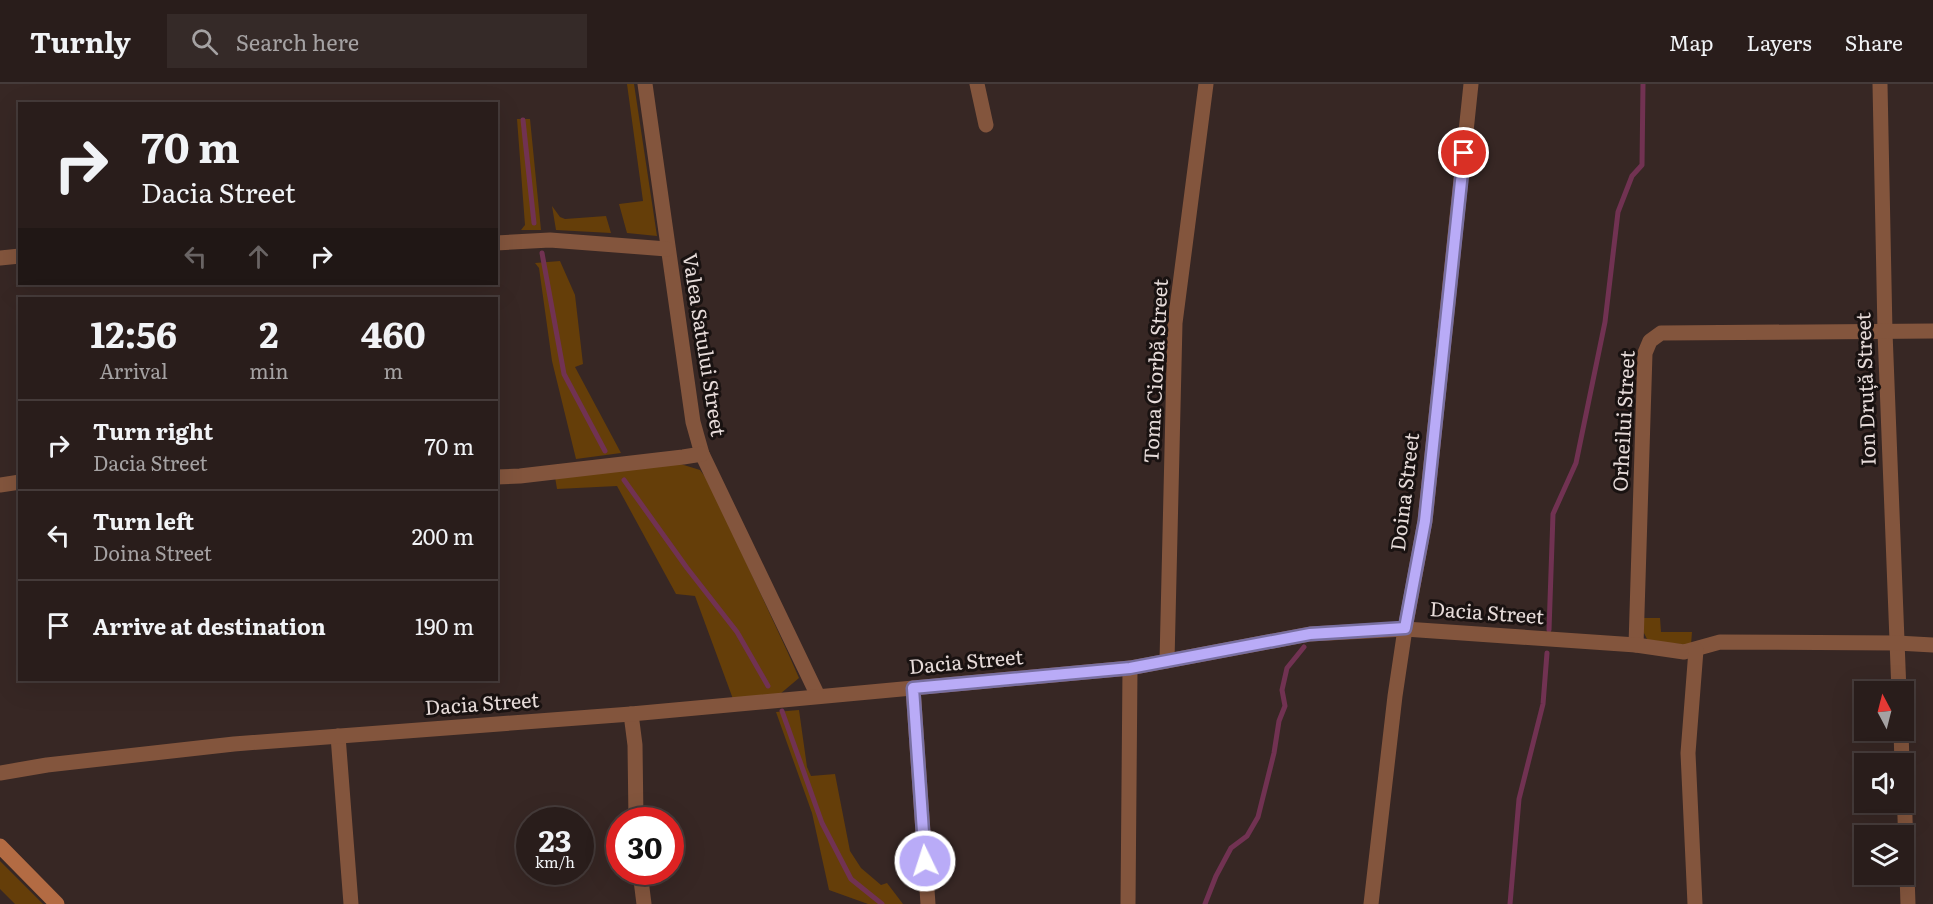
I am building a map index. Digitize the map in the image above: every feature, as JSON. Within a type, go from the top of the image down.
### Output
[{"type":"street","name":"Valea Satului Street","points":[[645,84],[693,422],[702,454],[818,696]]},
{"type":"street","points":[[977,84],[986,125]]},
{"type":"street","name":"Toma Ciorbă Street","points":[[1167,661],[1175,324],[1206,84]]},
{"type":"street","name":"Doina Street","points":[[1371,904],[1405,628],[1425,521],[1471,84]]},
{"type":"street","name":"Ion Druță Street","points":[[1880,84],[1885,332],[1899,681]]},
{"type":"street","points":[[498,243],[550,240],[667,249]]},
{"type":"street","points":[[0,258],[18,256]]},
{"type":"street","name":"Orheilui Street","points":[[1636,645],[1645,353],[1650,341],[1660,333],[1933,331]]},
{"type":"street","points":[[498,477],[532,475],[702,454]]},
{"type":"street","points":[[0,485],[18,482]]},
{"type":"street","name":"Dacia Street","points":[[0,773],[47,765],[234,744],[631,714],[1130,668],[1310,634],[1405,628],[1636,645],[1684,652],[1720,642],[1933,645]]},
{"type":"street","points":[[1695,904],[1688,753],[1696,650]]},
{"type":"street","points":[[1128,904],[1130,668]]},
{"type":"street","points":[[913,688],[928,904]]},
{"type":"street","points":[[631,714],[636,745],[636,807]]},
{"type":"street","points":[[339,736],[351,904]]},
{"type":"street","points":[[1905,813],[1908,904]]},
{"type":"street","points":[[0,846],[57,904]]},
{"type":"street","points":[[642,885],[644,904]]},
{"type":"shaded area","points":[[627,84],[634,84],[657,236],[627,233],[619,204],[643,201]]},
{"type":"shaded area","points":[[517,119],[530,119],[541,230],[521,230],[525,225]]},
{"type":"shaded area","points":[[552,206],[560,217],[565,219],[606,216],[611,233],[556,230]]},
{"type":"shaded area","points":[[560,261],[575,295],[583,364],[575,367],[621,453],[576,459],[552,361],[539,268],[535,263]]},
{"type":"shaded area","points":[[674,462],[700,470],[709,482],[788,653],[799,678],[780,694],[733,699],[695,596],[676,594],[617,486],[557,489],[555,477]]},
{"type":"shaded area","points":[[1643,618],[1660,618],[1661,632],[1692,632],[1691,645],[1648,641],[1643,631]]},
{"type":"shaded area","points":[[799,710],[807,767],[811,776],[835,774],[850,851],[861,868],[881,885],[887,883],[903,904],[868,904],[829,890],[812,813],[776,712]]},
{"type":"shaded area","points":[[0,861],[43,904],[15,904],[0,889]]},
{"type":"waterway","points":[[1549,630],[1553,514],[1576,463],[1605,322],[1618,212],[1632,176],[1642,165],[1643,84]]},
{"type":"waterway","points":[[523,120],[534,223]]},
{"type":"waterway","points":[[542,253],[564,374],[605,451]]},
{"type":"waterway","points":[[624,480],[687,568],[737,632],[768,686]]},
{"type":"waterway","points":[[1205,904],[1216,876],[1231,848],[1247,836],[1258,817],[1274,753],[1279,721],[1285,706],[1282,690],[1287,668],[1304,647]]},
{"type":"waterway","points":[[1510,904],[1519,799],[1543,704],[1547,653]]},
{"type":"waterway","points":[[782,711],[822,823],[851,879],[882,904]]},
{"type":"route","points":[[925,861],[913,688],[1130,668],[1310,634],[1405,628],[1425,521],[1464,153]]}]
